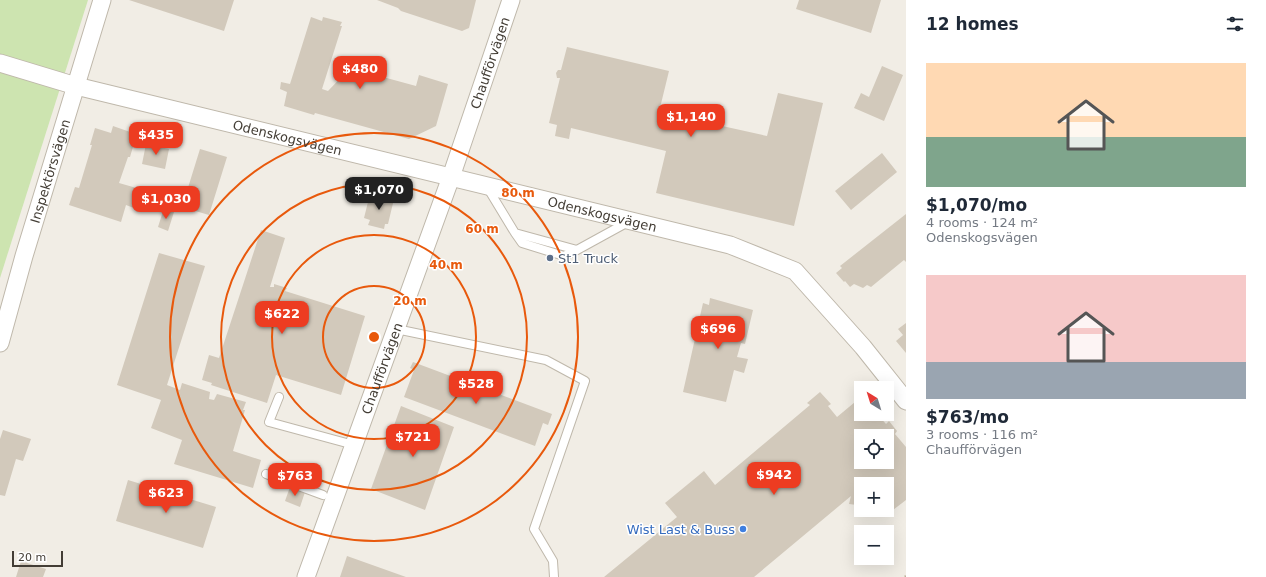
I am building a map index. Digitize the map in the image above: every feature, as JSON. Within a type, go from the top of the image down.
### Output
[{"type":"street","name":"Inspektörsvägen","points":[[0,342],[24,256],[102,0]]},
{"type":"street","name":"Chaufförvägen","points":[[306,577],[451,177],[511,0]]},
{"type":"street","name":"Odenskogsvägen","points":[[0,63],[76,86],[730,245],[795,271],[863,347],[906,401]]},
{"type":"lane","points":[[486,186],[515,233],[577,250],[631,221]]},
{"type":"lane","points":[[396,329],[546,360],[585,381],[534,529],[553,561],[554,577]]},
{"type":"lane","points":[[279,397],[269,422],[354,445]]},
{"type":"lane","points":[[266,474],[323,495]]},
{"type":"green space","points":[[0,0],[88,0],[0,278]]},
{"type":"building","points":[[129,0],[234,0],[224,31]]},
{"type":"building","points":[[377,0],[476,0],[469,28],[462,31],[401,11],[398,8]]},
{"type":"building","points":[[799,0],[881,0],[871,33],[796,9]]},
{"type":"building","points":[[311,17],[322,21],[323,17],[342,22],[322,89],[328,91],[350,68],[416,86],[419,75],[448,84],[436,126],[409,139],[284,106],[287,92],[280,89],[281,82],[290,84]]},
{"type":"building","points":[[567,47],[669,71],[659,112],[767,136],[778,93],[823,103],[794,226],[656,193],[666,151],[571,128],[569,139],[555,136],[557,125],[549,123],[560,78],[557,78],[556,73],[558,70],[561,70]]},
{"type":"building","points":[[882,66],[903,75],[884,121],[854,108],[861,93],[869,97]]},
{"type":"building","points":[[113,126],[133,133],[131,139],[135,140],[130,157],[128,157],[119,183],[140,189],[134,208],[126,205],[121,222],[69,205],[75,187],[79,188],[92,145],[90,145],[95,128],[111,133]]},
{"type":"building","points":[[146,144],[169,149],[165,169],[142,164]]},
{"type":"building","points":[[200,149],[227,157],[209,215],[182,207]]},
{"type":"building","points":[[882,153],[897,172],[851,210],[835,191]]},
{"type":"building","points":[[370,194],[394,199],[388,224],[385,224],[384,229],[368,225],[370,220],[364,218]]},
{"type":"building","points":[[164,208],[174,212],[168,231],[158,227]]},
{"type":"building","points":[[906,214],[906,262],[904,260],[871,287],[867,285],[863,288],[854,284],[850,287],[845,281],[844,282],[836,273],[842,268],[840,266]]},
{"type":"building","points":[[261,230],[285,238],[270,287],[274,287],[274,284],[287,288],[285,291],[365,316],[341,395],[276,375],[267,403],[211,385],[212,383],[202,380],[209,355],[219,358]]},
{"type":"building","points":[[159,253],[205,266],[167,385],[180,390],[182,383],[210,392],[209,399],[214,400],[217,394],[246,402],[233,451],[261,460],[253,488],[174,464],[182,440],[151,428],[161,400],[117,385]]},
{"type":"building","points":[[710,298],[753,310],[745,344],[741,343],[737,357],[748,359],[744,373],[734,370],[726,402],[683,392],[703,303],[709,305]]},
{"type":"building","points":[[906,323],[906,353],[896,341],[903,335],[898,329]]},
{"type":"building","points":[[413,362],[552,414],[548,425],[543,423],[535,446],[404,397],[414,370],[410,368]]},
{"type":"building","points":[[820,392],[831,404],[828,406],[837,417],[854,403],[854,421],[883,421],[886,424],[889,421],[897,431],[895,434],[906,447],[906,500],[894,509],[894,477],[854,477],[854,505],[849,504],[851,496],[754,577],[604,577],[677,517],[665,503],[704,471],[715,485],[810,405],[807,403]]},
{"type":"building","points":[[401,406],[454,427],[425,510],[371,489]]},
{"type":"building","points":[[3,430],[31,439],[23,461],[16,459],[5,496],[0,495],[0,439]]},
{"type":"building","points":[[128,480],[216,507],[203,548],[116,521]]},
{"type":"building","points":[[290,487],[305,492],[300,507],[285,501]]},
{"type":"building","points":[[347,556],[406,577],[340,577]]},
{"type":"building","points":[[21,561],[46,569],[43,577],[16,577]]},
{"type":"place","name":"St1 Truck","points":[[550,258]]},
{"type":"place","name":"Wist Last & Buss","points":[[743,529]]}]
